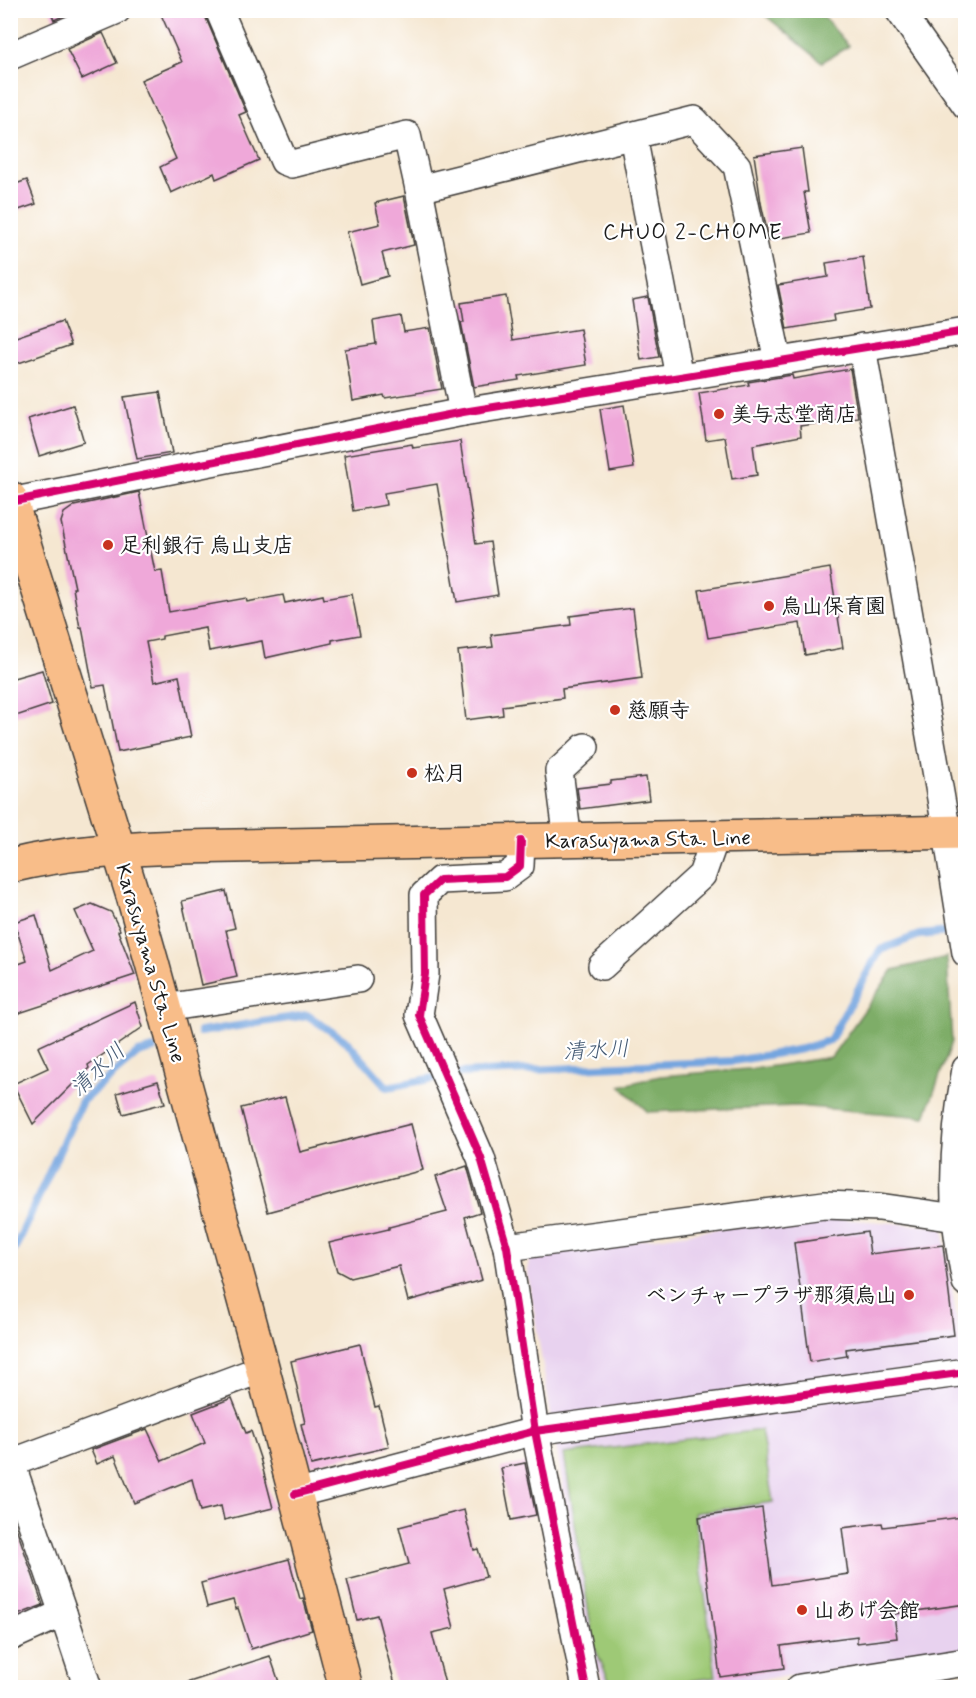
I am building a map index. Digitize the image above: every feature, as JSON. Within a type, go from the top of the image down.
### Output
[{"type":"main road","points":[[10,866],[118,849],[11,501]]},
{"type":"main road","name":"Karasuyama Sta. Line","points":[[346,1688],[164,1008],[118,849],[956,832]]},
{"type":"street","points":[[10,56],[117,10]]},
{"type":"street","points":[[219,10],[284,161],[292,164],[407,135],[463,412]]},
{"type":"street","points":[[899,10],[966,105]]},
{"type":"street","points":[[419,189],[694,120],[737,166],[778,361]]},
{"type":"street","points":[[633,136],[679,377]]},
{"type":"street","points":[[11,501],[463,412],[966,331]]},
{"type":"street","points":[[862,347],[956,832],[958,903],[965,948]]},
{"type":"street","points":[[568,841],[559,771],[585,747]]},
{"type":"street","points":[[602,966],[702,875],[715,838]]},
{"type":"street","points":[[521,842],[520,866],[505,877],[440,880],[424,895],[425,974],[419,1015],[481,1158],[507,1247],[535,1431],[586,1688]]},
{"type":"street","points":[[164,1008],[358,979]]},
{"type":"street","points":[[966,1069],[959,1109],[955,1172],[966,1282]]},
{"type":"street","points":[[507,1247],[824,1205],[879,1207],[961,1217]]},
{"type":"street","points":[[87,1688],[10,1462],[262,1369]]},
{"type":"street","points":[[295,1494],[535,1431],[966,1372]]},
{"type":"street","points":[[10,1636],[63,1613]]},
{"type":"street","points":[[800,1688],[966,1662]]},
{"type":"shaded area","points":[[803,1216],[943,1227],[965,1377],[965,1653],[703,1687],[607,1687],[590,1651],[528,1275],[529,1257]]},
{"type":"green space","points":[[760,11],[822,11],[821,14],[849,46],[822,62]]},
{"type":"green space","points":[[947,957],[952,1042],[925,1117],[796,1106],[648,1112],[620,1086],[660,1076],[760,1068],[831,1057],[893,970]]},
{"type":"green space","points":[[761,1430],[773,1502],[694,1513],[716,1677],[646,1687],[612,1687],[594,1646],[564,1454]]},
{"type":"building","points":[[50,10],[76,10],[54,20]]},
{"type":"building","points":[[159,10],[204,10],[246,112],[239,115],[259,160],[216,179],[214,173],[171,193],[160,167],[176,159],[141,80],[182,62]]},
{"type":"building","points":[[103,33],[117,63],[82,79],[67,49]]},
{"type":"building","points":[[802,148],[808,192],[804,192],[811,233],[769,240],[754,155]]},
{"type":"building","points":[[27,180],[36,204],[10,213],[10,186]]},
{"type":"building","points":[[404,196],[414,245],[382,253],[388,276],[360,284],[347,232],[380,224],[375,203]]},
{"type":"building","points":[[863,257],[870,309],[833,315],[834,321],[787,329],[778,285],[828,277],[826,263]]},
{"type":"building","points":[[506,296],[513,340],[580,329],[586,365],[518,376],[519,380],[474,387],[461,322],[464,322],[461,303]]},
{"type":"building","points":[[648,297],[659,357],[641,360],[632,300]]},
{"type":"building","points":[[401,316],[404,332],[430,328],[442,389],[385,398],[384,395],[353,401],[345,349],[376,344],[373,321]]},
{"type":"building","points":[[62,321],[71,345],[10,366],[10,339]]},
{"type":"building","points":[[850,369],[858,417],[800,426],[801,436],[753,445],[757,475],[732,479],[725,437],[706,440],[699,393],[792,375],[793,379]]},
{"type":"building","points":[[160,392],[172,453],[137,459],[124,397]]},
{"type":"building","points":[[73,405],[84,442],[39,456],[28,419]]},
{"type":"building","points":[[624,405],[634,468],[610,472],[600,409]]},
{"type":"building","points":[[460,441],[476,544],[490,542],[498,595],[457,602],[437,484],[384,493],[386,505],[353,511],[344,455],[412,444],[413,448]]},
{"type":"building","points":[[139,492],[155,572],[162,571],[169,612],[246,598],[247,602],[283,595],[285,603],[323,595],[324,599],[352,594],[360,635],[265,658],[262,641],[209,651],[205,628],[162,636],[162,639],[146,642],[154,682],[179,676],[191,737],[118,752],[105,685],[93,687],[61,522],[64,513],[74,506]]},
{"type":"building","name":"烏山保育園","points":[[830,568],[843,648],[805,655],[800,623],[708,638],[699,590]]},
{"type":"building","points":[[633,608],[642,678],[562,689],[563,698],[502,706],[503,715],[466,720],[458,651],[493,647],[491,635],[571,625],[570,616]]},
{"type":"building","points":[[42,670],[52,704],[10,718],[10,679]]},
{"type":"building","points":[[646,777],[649,800],[580,809],[577,788]]},
{"type":"building","points":[[226,891],[235,928],[226,930],[237,977],[201,985],[182,901]]},
{"type":"building","points":[[92,904],[111,912],[120,930],[118,931],[135,975],[10,1016],[10,967],[27,961],[14,922],[36,915],[52,970],[93,951],[75,911]]},
{"type":"building","points":[[135,1002],[143,1027],[88,1065],[89,1068],[33,1124],[13,1084],[48,1068],[38,1047]]},
{"type":"building","points":[[158,1081],[165,1103],[123,1114],[117,1093]]},
{"type":"building","points":[[285,1097],[300,1152],[411,1124],[423,1170],[268,1212],[241,1108]]},
{"type":"building","points":[[467,1166],[480,1212],[465,1217],[482,1280],[408,1301],[399,1266],[350,1278],[337,1271],[329,1243],[447,1212],[435,1177]]},
{"type":"building","points":[[867,1232],[870,1254],[943,1245],[954,1335],[846,1349],[847,1356],[810,1362],[794,1243]]},
{"type":"building","points":[[360,1344],[375,1407],[379,1406],[389,1447],[311,1465],[301,1424],[305,1423],[291,1361]]},
{"type":"building","points":[[232,1398],[246,1433],[251,1431],[273,1508],[224,1520],[221,1506],[200,1511],[192,1479],[134,1503],[115,1456],[97,1464],[91,1450],[147,1429],[162,1461],[205,1443],[193,1413]]},
{"type":"building","points":[[525,1463],[536,1515],[511,1520],[501,1468]]},
{"type":"building","name":"山あげ会館","points":[[762,1508],[772,1585],[848,1574],[842,1528],[882,1523],[883,1527],[962,1517],[966,1540],[966,1604],[894,1614],[897,1638],[857,1643],[857,1636],[781,1646],[784,1668],[720,1677],[699,1517]]},
{"type":"building","points":[[10,1510],[43,1605],[10,1618]]},
{"type":"building","points":[[464,1510],[474,1550],[478,1549],[486,1577],[444,1589],[454,1628],[432,1633],[446,1688],[396,1688],[377,1615],[357,1620],[347,1580],[409,1564],[399,1527]]},
{"type":"building","points":[[289,1559],[300,1599],[303,1598],[312,1630],[251,1649],[238,1608],[236,1609],[233,1600],[207,1607],[201,1583]]},
{"type":"building","points":[[270,1656],[281,1688],[187,1688],[186,1683]]},
{"type":"waterway","name":"清水川","points":[[200,1032],[307,1015],[346,1041],[387,1087],[461,1073],[734,1061],[802,1049],[830,1040],[880,950],[919,935],[958,931]]},
{"type":"waterway","name":"清水川","points":[[10,1252],[15,1248],[82,1101],[138,1053],[153,1049]]},
{"type":"cycle path","points":[[10,502],[463,412],[966,331]]},
{"type":"cycle path","points":[[521,841],[520,866],[505,877],[440,880],[424,895],[425,974],[419,1015],[481,1158],[507,1247],[535,1431],[586,1688]]},
{"type":"cycle path","points":[[295,1494],[535,1431],[966,1372]]},
{"type":"place","name":"美与志堂商店","points":[[719,414]]},
{"type":"place","name":"足利銀行 烏山支店","points":[[108,545]]},
{"type":"place","name":"烏山保育園","points":[[769,606]]},
{"type":"place","name":"慈願寺","points":[[615,710]]},
{"type":"place","name":"松月","points":[[412,773]]},
{"type":"place","name":"ベンチャープラザ那須烏山","points":[[909,1295]]},
{"type":"place","name":"山あげ会館","points":[[802,1610]]},
{"type":"district","name":"CHUO 2-CHOME","points":[[693,231]]}]
